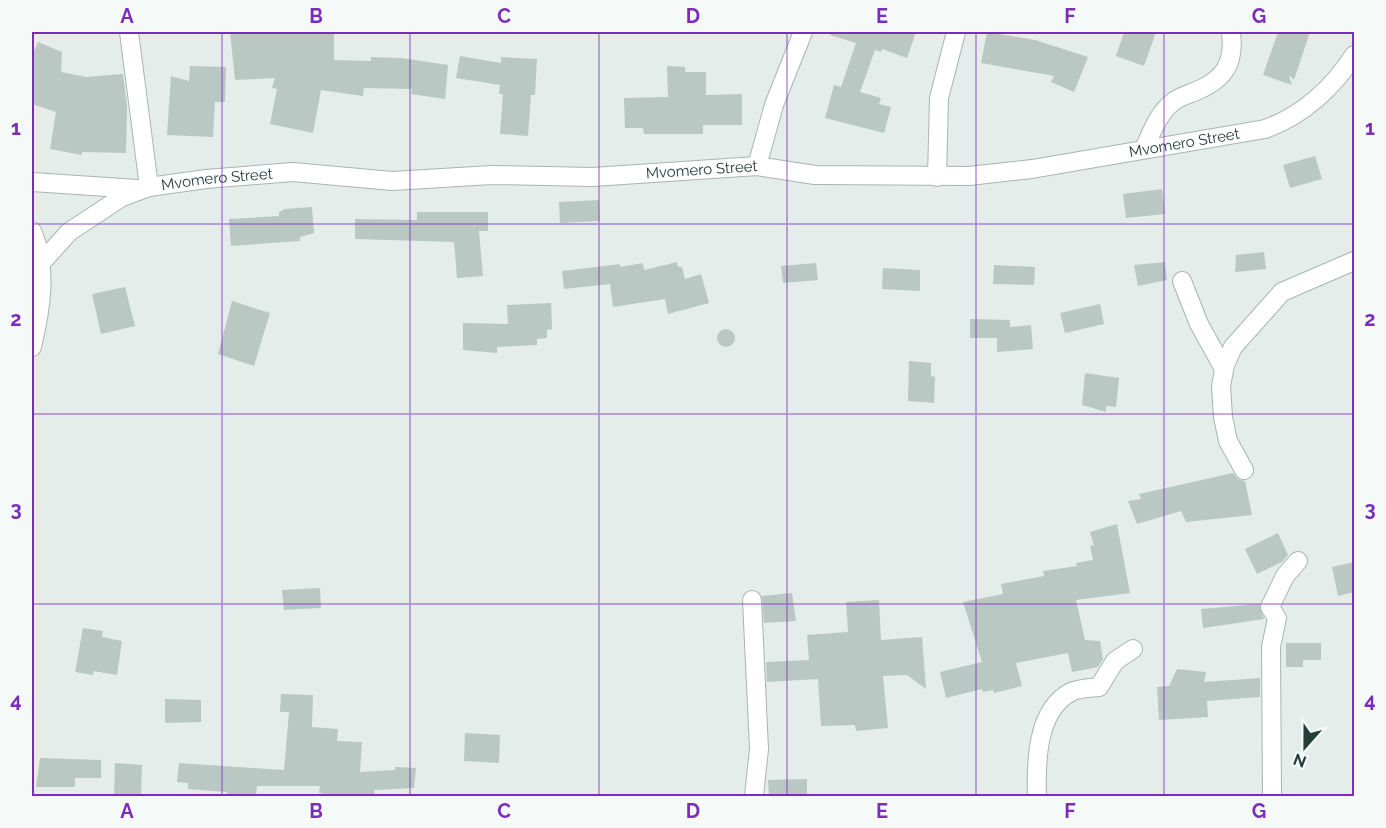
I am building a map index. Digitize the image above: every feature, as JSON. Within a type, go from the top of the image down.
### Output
[{"type":"street","points":[[32,182],[143,188],[129,32]]},
{"type":"street","points":[[757,166],[774,105],[803,32]]},
{"type":"street","points":[[937,177],[939,98],[956,32]]},
{"type":"street","points":[[1144,149],[1166,107],[1180,97],[1213,82],[1224,72],[1233,53],[1231,32]]},
{"type":"street","name":"Mvomero Street","points":[[42,262],[69,232],[143,188],[293,172],[392,181],[492,175],[593,177],[757,166],[815,174],[937,177],[1032,169],[1265,129],[1279,124],[1311,104],[1354,55]]},
{"type":"street","points":[[32,231],[42,262],[40,299],[32,347]]},
{"type":"street","points":[[1244,470],[1228,441],[1223,417],[1221,386],[1224,369],[1233,347],[1278,295],[1299,283],[1354,261]]},
{"type":"street","points":[[1182,281],[1199,324],[1224,369]]},
{"type":"street","points":[[1272,796],[1271,647],[1277,618],[1270,607],[1285,576],[1298,561]]},
{"type":"street","points":[[752,600],[759,749],[754,796]]},
{"type":"street","points":[[1037,796],[1038,752],[1042,736],[1056,706],[1071,692],[1099,687],[1115,661],[1133,649]]},
{"type":"building","points":[[230,32],[334,32],[334,60],[371,61],[371,57],[401,58],[448,65],[445,99],[411,94],[412,89],[364,88],[363,96],[321,90],[313,133],[270,124],[277,89],[272,88],[275,78],[235,80]]},
{"type":"building","points":[[831,32],[916,32],[907,58],[882,49],[881,52],[875,50],[860,92],[881,98],[879,104],[891,107],[884,133],[825,118],[834,85],[841,87],[856,43],[830,35]]},
{"type":"building","points":[[987,32],[1035,40],[1088,57],[1074,92],[1051,82],[1054,76],[981,63]]},
{"type":"building","points":[[1124,32],[1156,32],[1144,66],[1116,56]]},
{"type":"building","points":[[1278,32],[1310,32],[1294,80],[1289,75],[1292,85],[1263,75]]},
{"type":"building","points":[[38,42],[62,52],[61,72],[86,77],[123,74],[127,106],[126,153],[82,152],[82,155],[50,149],[56,112],[32,104],[32,56]]},
{"type":"building","points":[[460,56],[501,63],[501,57],[537,59],[535,95],[531,95],[528,136],[500,134],[503,94],[499,94],[500,85],[456,78]]},
{"type":"building","points":[[190,66],[226,67],[225,102],[215,102],[213,137],[167,135],[171,76],[189,81]]},
{"type":"building","points":[[667,66],[685,67],[685,72],[706,72],[706,95],[742,94],[742,125],[703,125],[703,134],[644,134],[643,128],[625,128],[624,98],[668,97]]},
{"type":"building","points":[[1315,156],[1322,179],[1290,188],[1283,165]]},
{"type":"building","points":[[1162,189],[1165,214],[1126,218],[1123,194]]},
{"type":"building","points":[[599,200],[600,221],[560,223],[559,202]]},
{"type":"building","points":[[312,207],[314,233],[300,237],[300,241],[231,246],[229,219],[279,216],[279,212],[285,209]]},
{"type":"building","points":[[417,212],[488,212],[488,231],[479,231],[483,276],[457,278],[454,242],[355,239],[355,219],[417,220]]},
{"type":"building","points":[[1264,252],[1266,269],[1235,272],[1236,255]]},
{"type":"building","points":[[677,262],[678,267],[682,267],[685,279],[701,274],[709,303],[668,314],[665,299],[613,307],[610,284],[564,289],[562,271],[643,263],[644,270]]},
{"type":"building","points":[[1165,262],[1167,280],[1138,286],[1134,265]]},
{"type":"building","points":[[816,263],[818,280],[783,283],[781,266]]},
{"type":"building","points":[[994,265],[1035,267],[1034,285],[993,284]]},
{"type":"building","points":[[883,268],[920,270],[920,291],[882,289]]},
{"type":"building","points":[[125,287],[135,326],[101,334],[92,294]]},
{"type":"building","points":[[232,301],[270,313],[254,366],[218,354]]},
{"type":"building","points":[[551,303],[552,329],[547,330],[547,338],[537,339],[537,345],[497,347],[497,353],[463,350],[463,323],[508,324],[507,305]]},
{"type":"building","points":[[1100,304],[1104,324],[1065,333],[1060,313]]},
{"type":"building","points":[[970,319],[1010,320],[1010,327],[1031,325],[1033,349],[997,352],[997,338],[970,338]]},
{"type":"building","points":[[722,329],[730,329],[735,334],[733,345],[722,347],[717,342],[717,334]]},
{"type":"building","points":[[909,361],[931,363],[931,376],[935,377],[934,403],[908,401]]},
{"type":"building","points":[[1085,373],[1119,378],[1116,407],[1106,406],[1106,412],[1082,405]]},
{"type":"building","points":[[1233,473],[1238,479],[1245,481],[1252,515],[1186,522],[1181,511],[1137,524],[1128,501],[1141,499],[1139,494]]},
{"type":"building","points":[[1117,524],[1130,593],[1076,600],[1085,640],[1100,641],[1103,659],[1098,667],[1072,672],[1068,653],[1016,663],[1022,686],[994,693],[993,690],[983,692],[982,689],[946,698],[940,672],[982,662],[963,602],[1003,594],[1001,584],[1044,576],[1043,571],[1077,566],[1076,563],[1093,560],[1090,546],[1094,545],[1090,532]]},
{"type":"building","points":[[1278,533],[1288,555],[1282,562],[1257,574],[1245,549]]},
{"type":"building","points":[[1354,562],[1354,592],[1338,596],[1332,567]]},
{"type":"building","points":[[320,588],[321,608],[284,610],[282,590]]},
{"type":"building","points":[[792,593],[796,621],[764,623],[762,596]]},
{"type":"building","points":[[879,600],[881,640],[922,637],[926,689],[907,675],[883,676],[888,728],[856,731],[855,725],[821,726],[818,679],[767,682],[766,662],[809,660],[807,635],[848,632],[846,602]]},
{"type":"building","points":[[1259,604],[1264,619],[1203,628],[1201,609]]},
{"type":"building","points":[[83,628],[103,631],[102,637],[122,641],[117,675],[93,671],[93,675],[75,672]]},
{"type":"building","points":[[1286,643],[1321,643],[1321,660],[1303,660],[1303,667],[1286,667]]},
{"type":"building","points":[[1177,669],[1206,672],[1204,682],[1260,678],[1260,697],[1207,701],[1208,717],[1159,720],[1157,687],[1169,686]]},
{"type":"building","points":[[281,694],[313,695],[312,727],[338,729],[337,741],[362,742],[360,772],[395,770],[395,767],[416,768],[414,788],[374,790],[375,796],[338,796],[319,793],[320,786],[257,786],[256,796],[227,796],[227,792],[188,789],[188,783],[177,782],[179,763],[284,770],[289,712],[280,712]]},
{"type":"building","points":[[165,699],[201,700],[201,722],[165,723]]},
{"type":"building","points":[[465,733],[500,735],[499,763],[464,761]]},
{"type":"building","points":[[40,758],[101,760],[101,778],[75,778],[75,787],[36,787]]},
{"type":"building","points":[[115,763],[142,765],[141,796],[114,796]]},
{"type":"building","points":[[807,779],[807,796],[769,796],[768,780]]}]
